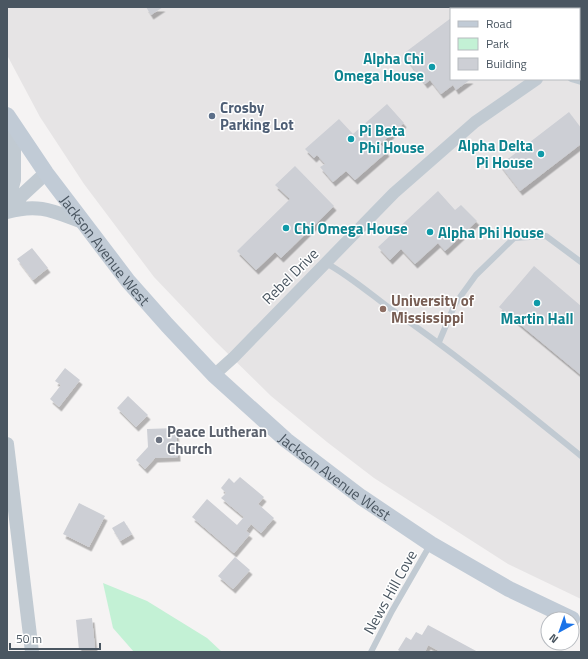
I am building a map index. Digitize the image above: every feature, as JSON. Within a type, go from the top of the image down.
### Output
[{"type":"main road","name":"Jackson Avenue West","points":[[11,121],[46,173],[128,281],[214,375],[286,440],[362,498],[431,544],[509,589],[555,611]]},
{"type":"street","name":"Rebel Drive","points":[[214,375],[234,357],[394,193],[475,122],[536,80]]},
{"type":"street","points":[[7,205],[14,180],[11,121]]},
{"type":"street","points":[[7,211],[46,173]]},
{"type":"street","points":[[7,211],[37,207],[51,210],[83,222]]},
{"type":"street","points":[[7,452],[32,652]]},
{"type":"lane","points":[[439,342],[455,304],[476,276],[514,238],[546,236],[581,262]]},
{"type":"lane","points":[[326,263],[340,270],[357,284],[439,342],[581,456]]},
{"type":"lane","name":"News Hill Cove","points":[[371,652],[392,611],[431,544]]},
{"type":"shaded area","name":"University of Mississippi","points":[[7,7],[581,7],[581,599],[508,564],[374,478],[271,396],[215,341],[154,277],[84,184],[40,117],[7,55]]},
{"type":"green space","points":[[103,583],[147,601],[207,638],[222,652],[134,652],[113,628]]},
{"type":"building","points":[[146,7],[163,7],[151,15]]},
{"type":"building","points":[[494,7],[579,7],[577,8]]},
{"type":"building","name":"Alpha Chi Omega House","points":[[450,19],[450,80],[470,80],[456,90],[453,85],[441,94],[430,80],[425,84],[403,54]]},
{"type":"building","name":"Pi Beta Phi House","points":[[387,104],[404,123],[380,144],[387,152],[355,180],[346,171],[333,182],[320,167],[325,164],[317,155],[314,158],[305,149],[339,119],[353,134]]},
{"type":"building","name":"Alpha Delta Pi House","points":[[569,112],[581,128],[581,144],[520,191],[500,165]]},
{"type":"building","name":"Chi Omega House","points":[[295,166],[334,206],[281,258],[275,252],[256,270],[237,251],[290,199],[275,185]]},
{"type":"building","name":"Alpha Phi House","points":[[438,191],[455,210],[461,205],[477,221],[445,251],[438,243],[415,264],[401,249],[390,260],[378,247]]},
{"type":"building","points":[[32,248],[48,268],[33,280],[17,259]]},
{"type":"building","name":"Martin Hall","points":[[534,266],[581,306],[581,375],[499,307]]},
{"type":"building","points":[[65,368],[80,380],[59,407],[50,399],[61,385],[55,381]]},
{"type":"building","points":[[128,396],[148,415],[136,427],[117,408]]},
{"type":"building","points":[[176,428],[178,457],[155,458],[145,469],[136,460],[148,447],[147,429]]},
{"type":"building","points":[[240,477],[264,497],[258,504],[274,518],[261,533],[251,524],[246,531],[250,534],[234,553],[192,517],[207,499],[237,525],[244,517],[221,498],[226,493],[221,488],[229,478],[234,483]]},
{"type":"building","points":[[79,503],[105,516],[89,547],[63,534]]},
{"type":"building","points":[[124,521],[132,534],[120,541],[112,528]]},
{"type":"building","points":[[235,557],[250,570],[233,589],[218,576]]},
{"type":"building","points":[[92,618],[95,648],[79,650],[76,620]]},
{"type":"building","points":[[428,625],[478,652],[441,652],[428,645],[425,652],[401,652],[398,650],[406,637],[411,640],[416,632],[422,635]]},
{"type":"place","name":"Alpha Chi Omega House","points":[[432,67]]},
{"type":"place","name":"Crosby Parking Lot","points":[[212,116]]},
{"type":"place","name":"Pi Beta Phi House","points":[[351,139]]},
{"type":"place","name":"Alpha Delta Pi House","points":[[541,154]]},
{"type":"place","name":"Chi Omega House","points":[[286,228]]},
{"type":"place","name":"Alpha Phi House","points":[[430,232]]},
{"type":"place","name":"Martin Hall","points":[[537,303]]},
{"type":"place","name":"University of Mississippi","points":[[383,309]]},
{"type":"place","name":"Peace Lutheran Church","points":[[159,440]]}]
